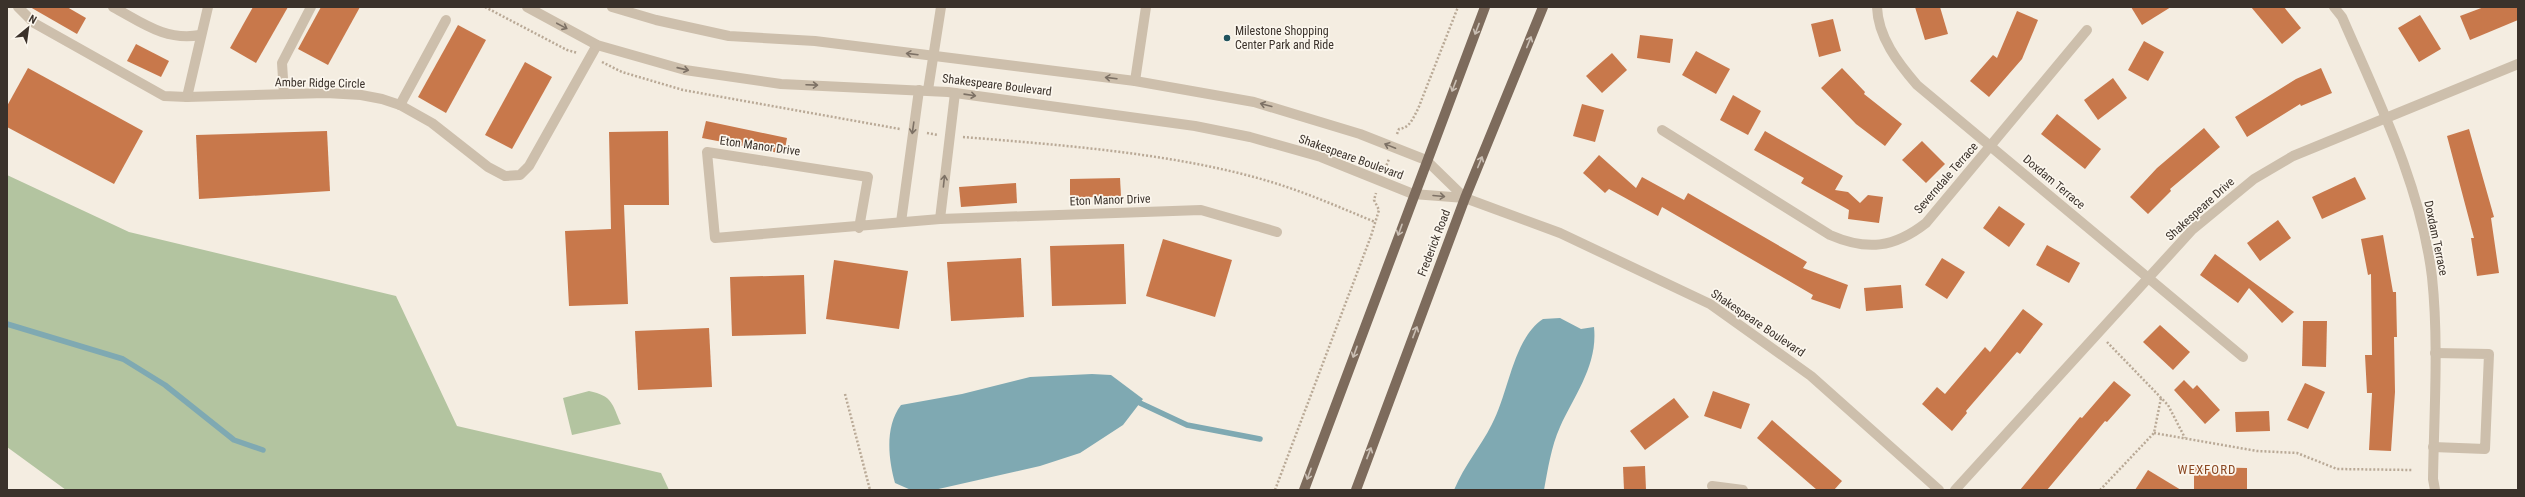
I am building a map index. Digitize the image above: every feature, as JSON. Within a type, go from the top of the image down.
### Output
[{"type":"main road","points":[[1304,490],[1413,194],[1485,7]]},
{"type":"main road","name":"Frederick Road","points":[[1356,490],[1465,198],[1543,7]]},
{"type":"street","name":"Amber Ridge Circle","points":[[18,7],[34,23],[164,96],[187,97],[284,94],[361,95],[400,105],[432,123],[488,167],[505,176],[520,175],[529,166],[597,45]]},
{"type":"street","points":[[113,7],[165,34],[183,38],[200,35]]},
{"type":"street","points":[[187,97],[200,35],[208,7]]},
{"type":"street","points":[[284,94],[282,63],[311,7]]},
{"type":"street","name":"Shakespeare Boulevard","points":[[527,7],[597,45],[685,70],[781,84],[923,90],[955,93],[1202,127],[1250,137],[1321,157],[1413,194],[1465,198],[1560,234],[1710,304],[1811,376],[1939,490]]},
{"type":"street","name":"Shakespeare Boulevard","points":[[612,7],[656,20],[730,36],[815,41],[1135,81],[1254,102],[1345,129],[1426,160],[1465,198]]},
{"type":"street","points":[[901,222],[923,90],[933,56],[941,7]]},
{"type":"street","points":[[1135,81],[1146,7]]},
{"type":"street","name":"Doxdam Terrace","points":[[1877,7],[1877,16],[1895,60],[1917,85],[2243,356]]},
{"type":"street","name":"Doxdam Terrace","points":[[2334,7],[2342,17],[2386,118],[2416,201],[2432,276],[2434,353],[2433,447],[2435,490]]},
{"type":"street","points":[[400,105],[446,20]]},
{"type":"street","name":"Severndale Terrace","points":[[1662,130],[1830,235],[1851,244],[1877,246],[1909,236],[1926,223],[2087,30]]},
{"type":"street","name":"Shakespeare Drive","points":[[1954,490],[2148,276],[2192,230],[2254,179],[2293,156],[2518,64]]},
{"type":"street","points":[[940,219],[955,93]]},
{"type":"street","name":"Eton Manor Drive","points":[[859,228],[868,177],[707,152],[715,238],[859,228],[901,222],[940,219],[1201,210],[1277,232]]},
{"type":"street","points":[[2433,447],[2485,448],[2489,354],[2434,353]]},
{"type":"street","points":[[1712,486],[1743,490]]},
{"type":"path","points":[[1275,490],[1371,236],[1379,210],[1374,200],[1399,129],[1405,128],[1410,123],[1418,109],[1458,7]]},
{"type":"path","points":[[2097,332],[2161,398],[2176,416],[2185,438]]},
{"type":"path","points":[[845,394],[870,490]]},
{"type":"path","points":[[2100,490],[2154,433],[2161,398]]},
{"type":"path","points":[[2154,433],[2257,451],[2297,453],[2337,469],[2412,470]]},
{"type":"green space","points":[[7,175],[129,232],[396,296],[457,426],[661,473],[669,490],[66,490],[7,447]]},
{"type":"green space","points":[[589,391],[603,395],[611,402],[621,424],[572,435],[563,398]]},
{"type":"water","points":[[1560,318],[1581,329],[1594,327],[1594,341],[1589,367],[1554,442],[1544,490],[1454,490],[1492,424],[1518,353],[1525,339],[1533,328],[1543,319]]},
{"type":"water","points":[[1092,374],[1111,375],[1143,399],[1123,425],[1080,453],[1040,466],[934,490],[911,490],[895,483],[889,442],[892,423],[901,405],[962,394],[1030,377]]},
{"type":"building","points":[[30,7],[67,7],[86,18],[77,34]]},
{"type":"building","points":[[253,7],[288,7],[256,63],[230,48]]},
{"type":"building","points":[[321,7],[360,7],[328,65],[298,49]]},
{"type":"building","points":[[1915,7],[1940,7],[1948,34],[1925,40]]},
{"type":"building","points":[[2131,7],[2171,7],[2142,25]]},
{"type":"building","points":[[2251,7],[2284,7],[2301,28],[2282,44]]},
{"type":"building","points":[[2484,7],[2518,7],[2518,20],[2470,40],[2460,16]]},
{"type":"building","points":[[2017,11],[2038,20],[2022,59],[1989,97],[1970,81],[1993,55],[1997,58]]},
{"type":"building","points":[[2420,15],[2441,49],[2419,62],[2398,28]]},
{"type":"building","points":[[1833,19],[1841,51],[1819,57],[1811,24]]},
{"type":"building","points":[[458,25],[486,40],[446,113],[418,97]]},
{"type":"building","points":[[1640,35],[1673,39],[1670,63],[1637,58]]},
{"type":"building","points":[[2144,41],[2164,52],[2148,81],[2128,70]]},
{"type":"building","points":[[136,44],[169,61],[161,77],[127,61]]},
{"type":"building","points":[[1696,51],[1730,69],[1716,94],[1682,75]]},
{"type":"building","points":[[1612,53],[1627,70],[1602,93],[1586,76]]},
{"type":"building","points":[[525,62],[552,77],[512,149],[485,135]]},
{"type":"building","points":[[28,68],[143,131],[114,184],[7,127],[7,106]]},
{"type":"building","points":[[1842,68],[1865,92],[1864,94],[1902,124],[1885,146],[1856,124],[1821,88]]},
{"type":"building","points":[[2321,68],[2332,93],[2301,106],[2300,104],[2247,137],[2235,117],[2296,79]]},
{"type":"building","points":[[2113,78],[2127,98],[2098,120],[2084,100]]},
{"type":"building","points":[[1733,95],[1761,111],[1748,135],[1720,120]]},
{"type":"building","points":[[1582,104],[1604,110],[1595,142],[1573,136]]},
{"type":"building","points":[[2057,114],[2101,149],[2085,169],[2041,134]]},
{"type":"building","points":[[706,121],[787,138],[784,154],[702,138]]},
{"type":"building","points":[[2204,128],[2220,147],[2170,189],[2171,191],[2148,214],[2130,197],[2157,168]]},
{"type":"building","points":[[2469,129],[2494,217],[2491,218],[2499,273],[2477,276],[2471,238],[2474,238],[2447,136]]},
{"type":"building","points":[[327,131],[330,191],[199,199],[196,135]]},
{"type":"building","points":[[668,131],[669,205],[624,205],[628,304],[569,306],[565,231],[611,229],[609,132]]},
{"type":"building","points":[[1765,131],[1843,176],[1835,190],[1848,192],[1860,203],[1868,195],[1883,197],[1879,223],[1848,219],[1849,210],[1801,183],[1804,178],[1754,150]]},
{"type":"building","points":[[1922,141],[1945,164],[1926,183],[1902,160]]},
{"type":"building","points":[[1599,155],[1636,188],[1642,177],[1684,200],[1688,193],[1807,262],[1803,268],[1848,285],[1840,309],[1811,299],[1813,295],[1662,207],[1658,216],[1609,189],[1605,193],[1583,173]]},
{"type":"building","points":[[2355,177],[2366,199],[2322,219],[2312,197]]},
{"type":"building","points":[[1120,178],[1121,196],[1070,198],[1070,179]]},
{"type":"building","points":[[1016,183],[1017,203],[961,207],[959,187]]},
{"type":"building","points":[[1999,206],[2025,224],[2009,247],[1983,228]]},
{"type":"building","points":[[2278,220],[2291,238],[2260,261],[2247,243]]},
{"type":"building","points":[[2383,235],[2393,292],[2396,292],[2397,337],[2394,337],[2395,392],[2391,451],[2369,450],[2372,393],[2367,393],[2365,355],[2372,355],[2371,274],[2368,275],[2361,239]]},
{"type":"building","points":[[1163,239],[1232,260],[1215,317],[1146,296]]},
{"type":"building","points":[[1124,244],[1126,304],[1052,306],[1050,246]]},
{"type":"building","points":[[2047,245],[2080,263],[2069,283],[2036,265]]},
{"type":"building","points":[[2215,254],[2294,312],[2282,323],[2249,288],[2238,303],[2200,275]]},
{"type":"building","points":[[1021,258],[1024,317],[951,321],[947,262]]},
{"type":"building","points":[[1942,258],[1965,272],[1947,299],[1925,285]]},
{"type":"building","points":[[834,260],[908,271],[899,329],[826,319]]},
{"type":"building","points":[[804,275],[806,334],[732,336],[730,277]]},
{"type":"building","points":[[1901,285],[1903,308],[1866,311],[1864,288]]},
{"type":"building","points":[[2023,309],[2043,324],[2020,354],[2017,352],[1966,411],[1967,413],[1952,431],[1922,404],[1937,387],[1945,394],[1985,347],[1990,352]]},
{"type":"building","points":[[2303,321],[2327,321],[2326,367],[2302,366]]},
{"type":"building","points":[[2160,325],[2190,352],[2173,370],[2143,342]]},
{"type":"building","points":[[709,328],[712,387],[638,390],[635,331]]},
{"type":"building","points":[[2184,380],[2193,389],[2197,385],[2220,410],[2205,424],[2174,390]]},
{"type":"building","points":[[2114,381],[2131,395],[2107,422],[2105,421],[2047,490],[2020,490],[2080,417],[2082,418]]},
{"type":"building","points":[[2305,383],[2325,392],[2308,429],[2287,420]]},
{"type":"building","points":[[1713,391],[1750,404],[1741,429],[1704,416]]},
{"type":"building","points":[[1674,398],[1689,417],[1645,450],[1630,431]]},
{"type":"building","points":[[2269,411],[2270,431],[2236,432],[2235,412]]},
{"type":"building","points":[[1772,420],[1842,481],[1834,490],[1817,490],[1757,438]]},
{"type":"building","points":[[1645,466],[1646,490],[1624,490],[1623,467]]},
{"type":"building","points":[[2194,467],[2247,468],[2247,490],[2194,490]]},
{"type":"building","points":[[2148,470],[2181,490],[2135,490]]},
{"type":"waterway","points":[[7,324],[123,359],[165,385],[234,440],[263,450]]},
{"type":"waterway","points":[[1140,403],[1187,425],[1260,439]]},
{"type":"place","name":"Milestone Shopping Center Park and Ride","points":[[1227,38]]},
{"type":"district","name":"WEXFORD","points":[[2207,469]]}]
